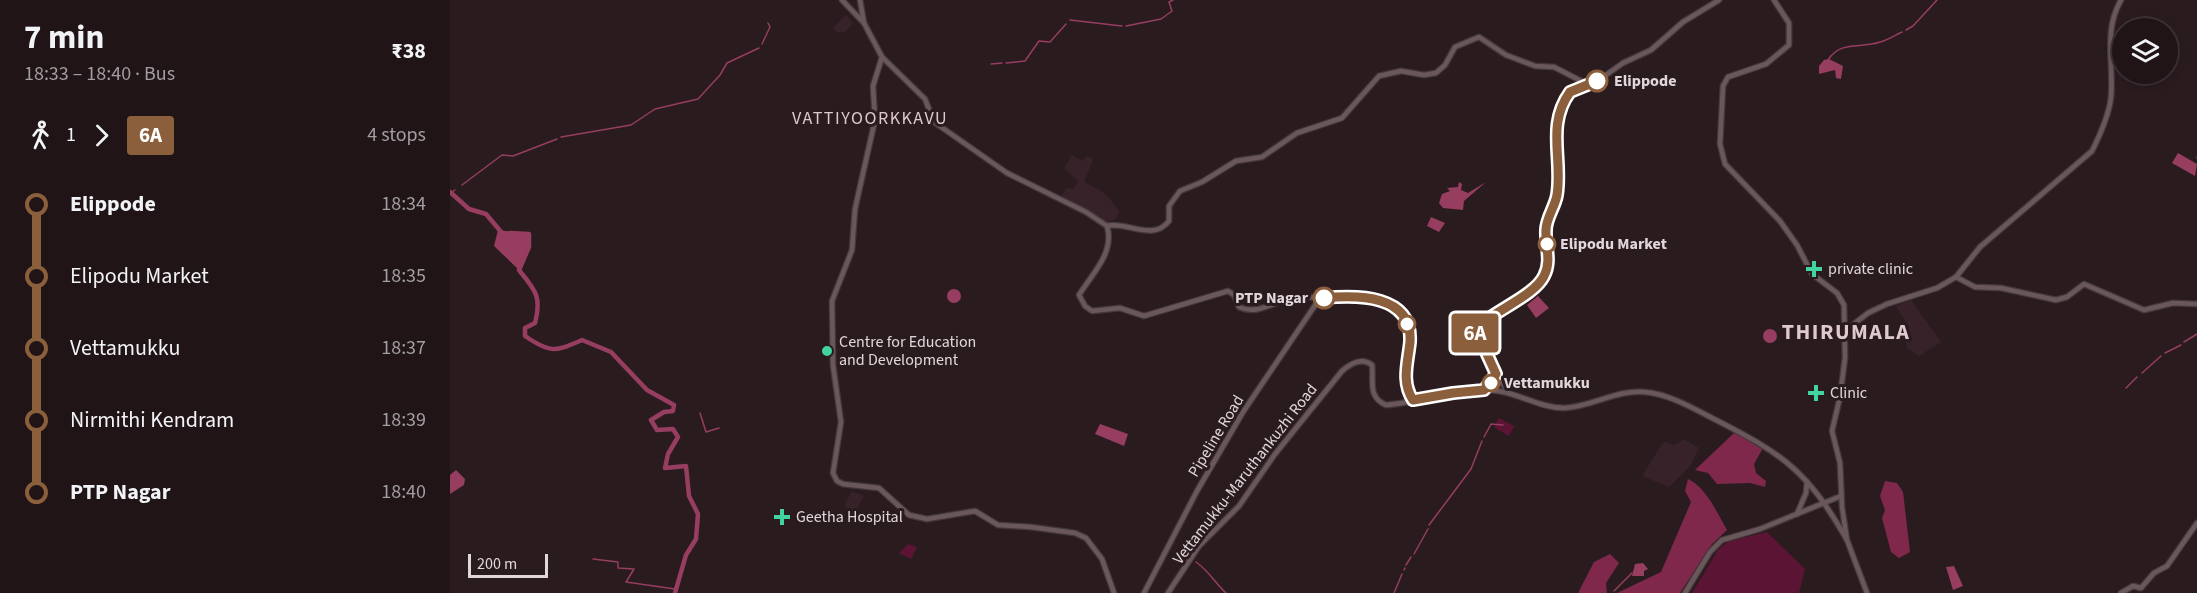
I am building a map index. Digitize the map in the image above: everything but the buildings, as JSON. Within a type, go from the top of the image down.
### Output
[{"type":"main road","points":[[842,0],[864,22]]},
{"type":"main road","points":[[860,0],[864,22],[882,57],[925,99],[934,122],[1007,173],[1086,212],[1107,226],[1149,231],[1163,228],[1169,221],[1170,204],[1180,190],[1202,182],[1236,161],[1262,157],[1297,133],[1342,118],[1379,76],[1401,71],[1424,75],[1436,73],[1455,47],[1479,38],[1506,55],[1535,66],[1554,67],[1580,83],[1587,84],[1599,80],[1623,63],[1651,50],[1679,25],[1719,0]]},
{"type":"main road","points":[[1774,0],[1789,23],[1791,37],[1789,45],[1766,64],[1726,79],[1720,147],[1725,164],[1786,229],[1812,274],[1840,296],[1847,327],[1840,397],[1832,431],[1840,463],[1841,496],[1847,540],[1867,593]]},
{"type":"main road","points":[[1847,327],[1881,306],[1937,288],[1956,277],[1980,247],[2092,151],[2101,133],[2111,98],[2110,22],[2121,0]]},
{"type":"main road","points":[[882,57],[873,86],[875,120],[855,209],[852,250],[832,301],[834,365],[841,422],[832,473],[837,481],[843,484],[879,488],[909,515],[927,519],[975,511],[998,525],[1075,533],[1086,538],[1101,559],[1114,593]]},
{"type":"main road","points":[[1509,393],[1496,374],[1476,330],[1533,288],[1545,276],[1548,259],[1546,228],[1558,192],[1555,148],[1558,116],[1567,96],[1580,83]]},
{"type":"main road","points":[[1107,226],[1109,239],[1107,252],[1079,295],[1085,306],[1095,312],[1120,308],[1138,315],[1151,315],[1228,291],[1234,295],[1237,306],[1249,310],[1259,310],[1293,297],[1366,296],[1381,300],[1396,309],[1410,332],[1406,369],[1408,393],[1413,400]]},
{"type":"main road","points":[[1956,277],[1975,288],[2001,288],[2056,300],[2067,297],[2084,284],[2091,285],[2115,299],[2144,310],[2173,303],[2197,304]]},
{"type":"main road","name":"Pipeline Road","points":[[1144,593],[1197,491],[1243,412],[1320,298]]},
{"type":"main road","name":"Vettamukku-Maruthankuzhi Road","points":[[1168,593],[1199,546],[1239,506],[1275,454],[1348,366],[1358,362],[1370,362],[1376,397],[1386,405],[1484,390],[1509,393],[1561,408],[1639,392],[1667,398],[1754,439],[1786,461],[1825,502],[1847,540]]},
{"type":"main road","points":[[1484,390],[1496,374]]},
{"type":"main road","points":[[1403,402],[1408,393]]},
{"type":"main road","points":[[1797,514],[1806,493],[1807,481]]},
{"type":"main road","points":[[1684,593],[1710,552],[1722,540],[1841,496]]},
{"type":"main road","points":[[2121,593],[2133,586],[2141,588],[2154,573],[2168,566],[2197,523]]},
{"type":"shaded area","points":[[846,15],[853,23],[845,32],[837,32],[833,28]]},
{"type":"shaded area","points":[[1829,59],[1843,66],[1841,79],[1836,78],[1835,70],[1819,74],[1819,66],[1824,60]]},
{"type":"shaded area","points":[[2178,153],[2197,164],[2195,176],[2172,163]]},
{"type":"shaded area","points":[[1072,155],[1083,161],[1086,156],[1093,159],[1084,182],[1103,192],[1114,204],[1119,212],[1116,219],[1105,223],[1081,206],[1061,197],[1067,188],[1074,189],[1078,181],[1064,168]]},
{"type":"shaded area","points":[[1459,182],[1462,184],[1461,190],[1468,193],[1486,182],[1464,201],[1463,210],[1443,208],[1439,203],[1442,194],[1450,191],[1447,188],[1458,187]]},
{"type":"shaded area","points":[[1431,217],[1445,223],[1439,232],[1427,226]]},
{"type":"shaded area","points":[[498,230],[529,234],[529,247],[519,270],[494,246]]},
{"type":"shaded area","points":[[954,289],[959,291],[961,296],[959,301],[954,303],[949,301],[947,296],[949,291]]},
{"type":"shaded area","points":[[1538,296],[1549,308],[1536,318],[1527,305]]},
{"type":"shaded area","points":[[1911,300],[1941,342],[1919,356],[1907,348],[1904,334],[1910,329],[1896,306]]},
{"type":"shaded area","points":[[1767,329],[1773,329],[1777,336],[1773,343],[1767,343],[1763,339],[1763,333]]},
{"type":"shaded area","points":[[1499,418],[1514,426],[1509,436],[1494,427]]},
{"type":"shaded area","points":[[1100,424],[1128,434],[1124,446],[1095,434]]},
{"type":"shaded area","points":[[1734,433],[1746,437],[1763,448],[1754,464],[1756,473],[1766,481],[1765,487],[1750,483],[1717,484],[1708,473],[1695,470]]},
{"type":"shaded area","points":[[1684,439],[1699,448],[1690,466],[1669,487],[1642,476],[1662,444],[1666,442],[1674,445]]},
{"type":"shaded area","points":[[456,470],[465,479],[464,485],[450,494],[450,475]]},
{"type":"shaded area","points":[[1688,479],[1701,488],[1727,530],[1712,544],[1680,593],[1617,593],[1661,572],[1691,502],[1685,491]]},
{"type":"shaded area","points":[[1885,481],[1897,483],[1903,492],[1910,552],[1899,558],[1891,552],[1882,518],[1885,510],[1880,496]]},
{"type":"shaded area","points":[[852,491],[864,496],[855,512],[844,506]]},
{"type":"shaded area","points":[[1767,532],[1805,569],[1799,593],[1692,593],[1718,550],[1729,541]]},
{"type":"shaded area","points":[[908,544],[917,547],[911,559],[899,553]]},
{"type":"shaded area","points":[[1610,554],[1619,563],[1606,583],[1607,593],[1578,593],[1594,562]]},
{"type":"shaded area","points":[[1643,563],[1648,569],[1644,571],[1644,576],[1632,576],[1635,564]]},
{"type":"shaded area","points":[[1954,566],[1963,586],[1953,590],[1946,567]]},
{"type":"waterway","points":[[1126,26],[1161,19],[1172,11],[1169,2],[1173,0]]},
{"type":"waterway","points":[[1906,30],[1913,26],[1937,0]]},
{"type":"waterway","points":[[1070,20],[1122,26]]},
{"type":"waterway","points":[[762,44],[770,27],[768,23]]},
{"type":"waterway","points":[[1006,63],[1025,61],[1039,41],[1050,42],[1066,24]]},
{"type":"waterway","points":[[1828,60],[1845,47],[1873,44],[1902,32]]},
{"type":"waterway","points":[[561,137],[631,125],[655,109],[698,99],[720,75],[727,63],[759,48]]},
{"type":"waterway","points":[[991,64],[1002,63]]},
{"type":"waterway","points":[[462,185],[502,155],[513,156],[557,139]]},
{"type":"waterway","points":[[450,192],[469,209],[486,214],[502,233]]},
{"type":"waterway","points":[[510,233],[529,234],[529,247],[519,270],[533,288],[538,306],[535,323],[525,328],[525,336],[547,348],[565,347],[582,340],[611,352],[647,390],[674,405],[673,411],[664,412],[651,420],[657,430],[673,429],[678,437],[668,454],[665,468],[686,466],[689,496],[698,514],[696,539],[686,555],[675,593]]},
{"type":"waterway","points":[[2184,342],[2197,334]]},
{"type":"waterway","points":[[2165,353],[2181,345]]},
{"type":"waterway","points":[[2142,373],[2161,356]]},
{"type":"waterway","points":[[2126,388],[2137,377]]},
{"type":"waterway","points":[[700,413],[706,432],[719,428]]},
{"type":"waterway","points":[[1484,437],[1491,424],[1503,425]]},
{"type":"waterway","points":[[1429,525],[1471,469],[1482,441]]},
{"type":"waterway","points":[[1414,554],[1428,529]]},
{"type":"waterway","points":[[1406,565],[1411,557]]},
{"type":"waterway","points":[[593,559],[618,562],[618,568],[634,569],[626,582],[675,589]]},
{"type":"waterway","points":[[1196,562],[1226,593]]},
{"type":"waterway","points":[[1614,591],[1632,573]]},
{"type":"waterway","points":[[1394,593],[1402,574]]},
{"type":"bus line","name":"6A","points":[[1324,298],[1355,295],[1373,297],[1390,305],[1401,314],[1410,332],[1406,381],[1408,393],[1413,400],[1484,390],[1496,374],[1476,335],[1476,330],[1533,288],[1545,276],[1548,259],[1546,228],[1558,192],[1555,148],[1558,116],[1570,92],[1597,81]]},
{"type":"place","name":"Elippode","points":[[1597,81]]},
{"type":"place","name":"Elipodu Market","points":[[1547,244]]},
{"type":"place","name":"private clinic","points":[[1814,269]]},
{"type":"place","name":"PTP Nagar","points":[[1324,298]]},
{"type":"place","name":"Centre for Education and Development","points":[[827,351]]},
{"type":"place","name":"Vettamukku","points":[[1491,383]]},
{"type":"place","name":"Clinic","points":[[1816,393]]},
{"type":"place","name":"Geetha Hospital","points":[[782,517]]},
{"type":"district","name":"VATTIYOORKKAVU","points":[[870,118]]},
{"type":"district","name":"THIRUMALA","points":[[1846,332]]}]
